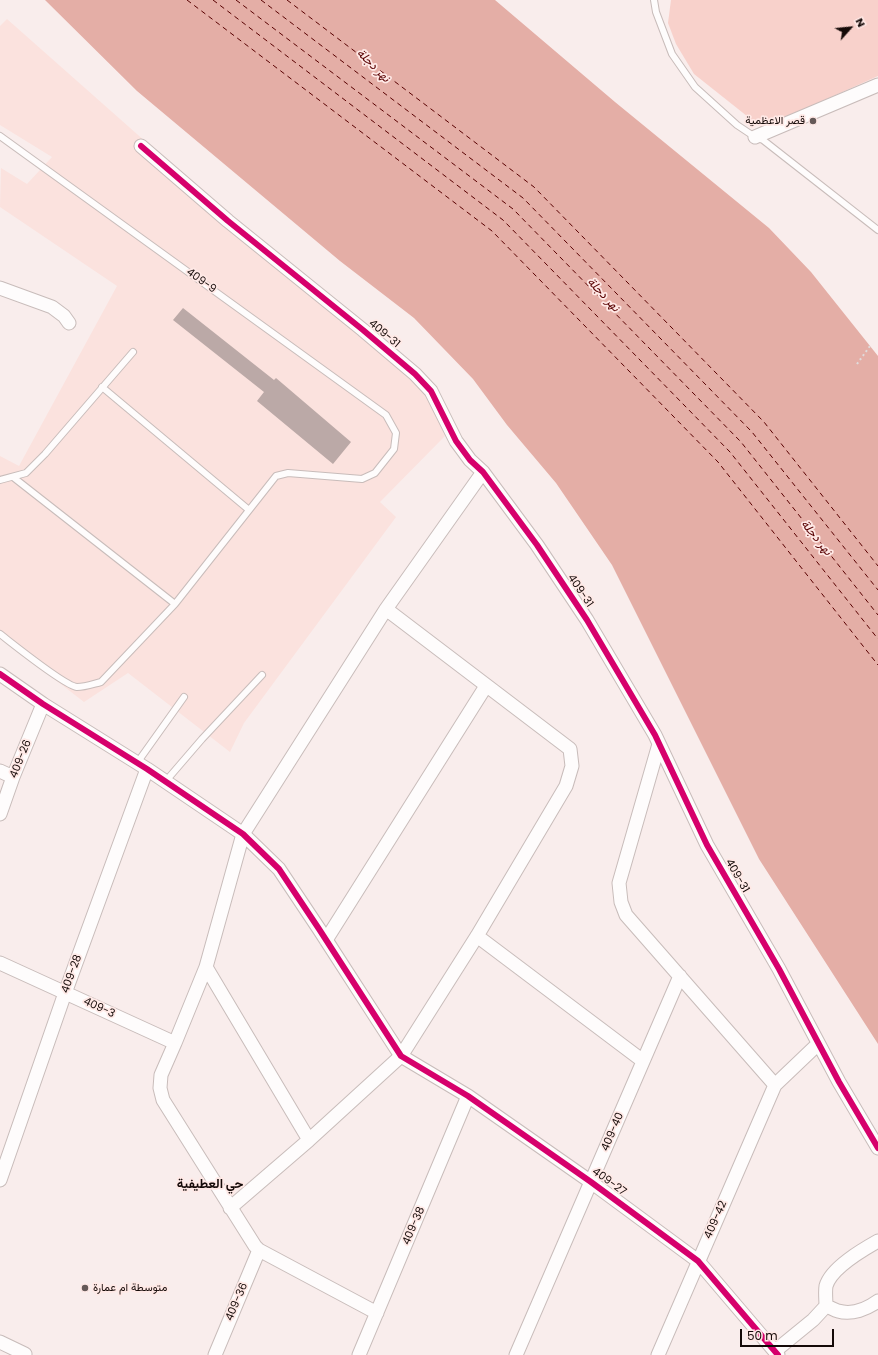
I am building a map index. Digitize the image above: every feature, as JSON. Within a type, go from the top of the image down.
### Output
[{"type":"street","points":[[756,137],[878,85]]},
{"type":"street","name":"409-31","points":[[141,146],[228,221],[416,374],[431,391],[456,442],[470,460],[483,472],[537,545],[587,620],[659,744],[707,845],[779,969],[839,1082],[878,1148]]},
{"type":"street","points":[[0,288],[52,307],[64,316],[69,323]]},
{"type":"street","points":[[377,1313],[259,1250],[251,1242],[163,1100],[160,1088],[161,1075],[206,967],[243,834],[386,609],[483,472]]},
{"type":"street","points":[[230,1208],[309,1140],[401,1056],[477,936],[566,786],[572,766],[570,749],[386,609]]},
{"type":"street","points":[[0,674],[43,704],[142,766],[243,834],[279,869],[401,1056]]},
{"type":"street","points":[[326,940],[486,686]]},
{"type":"street","name":"409-26","points":[[0,814],[13,777],[43,704]]},
{"type":"street","points":[[659,744],[619,882],[621,902],[626,915],[775,1085],[818,1044]]},
{"type":"street","name":"409-28","points":[[0,1180],[142,766]]},
{"type":"street","points":[[0,771],[13,777]]},
{"type":"street","points":[[477,936],[643,1061]]},
{"type":"street","name":"409-3","points":[[0,962],[175,1044]]},
{"type":"street","points":[[206,967],[309,1140]]},
{"type":"street","name":"409-40","points":[[516,1355],[680,976]]},
{"type":"street","name":"409-27","points":[[401,1056],[468,1096],[591,1182],[698,1261],[776,1353]]},
{"type":"street","name":"409-42","points":[[658,1355],[775,1085]]},
{"type":"street","name":"409-38","points":[[359,1355],[468,1096]]},
{"type":"street","points":[[776,1353],[813,1320],[826,1306],[826,1287],[832,1274],[866,1248],[878,1241]]},
{"type":"street","name":"409-36","points":[[215,1355],[259,1250]]},
{"type":"street","points":[[826,1306],[838,1311],[854,1312],[873,1305],[878,1301]]},
{"type":"street","points":[[0,1342],[25,1354]]},
{"type":"lane","points":[[654,0],[656,12],[672,54],[695,87],[737,125],[756,137],[764,140],[878,230]]},
{"type":"lane","name":"409-9","points":[[0,136],[386,415],[396,433],[394,449],[376,473],[362,479],[288,473],[276,476],[249,510]]},
{"type":"lane","points":[[0,480],[26,473],[46,454],[133,352]]},
{"type":"lane","points":[[0,634],[63,681],[75,687],[101,682],[175,604],[249,510],[102,387]]},
{"type":"lane","points":[[13,477],[175,604]]},
{"type":"lane","points":[[165,782],[202,739],[262,675]]},
{"type":"lane","points":[[142,766],[184,697]]},
{"type":"path","points":[[857,364],[870,346]]},
{"type":"shaded area","points":[[671,0],[878,0],[878,76],[762,128],[694,74],[676,44],[668,23]]},
{"type":"shaded area","points":[[7,19],[425,389],[445,436],[380,502],[396,517],[244,723],[230,752],[128,673],[84,702],[0,637],[0,456],[19,466],[117,286],[0,207],[1,168],[27,184],[52,157],[0,125],[0,26]]},
{"type":"water","name":"نهر دجلة","points":[[45,0],[495,0],[615,102],[769,228],[811,272],[878,356],[878,1044],[759,859],[612,565],[556,483],[507,425],[473,379],[414,318],[340,261],[137,91]]},
{"type":"building","points":[[183,308],[274,380],[276,378],[351,442],[333,464],[257,401],[264,392],[173,320]]},
{"type":"ferry route","points":[[187,0],[492,231],[718,462],[878,665]]},
{"type":"ferry route","points":[[213,0],[503,220],[730,452],[878,639]]},
{"type":"ferry route","points":[[236,0],[513,209],[741,442],[878,615]]},
{"type":"ferry route","points":[[261,0],[523,198],[752,432],[878,590]]},
{"type":"ferry route","points":[[287,0],[534,187],[764,422],[878,566]]},
{"type":"cycle path","points":[[141,146],[228,221],[363,330],[415,374],[431,391],[456,441],[470,460],[483,472],[537,545],[587,620],[655,735],[707,845],[779,969],[839,1082],[878,1148]]},
{"type":"cycle path","points":[[0,674],[43,704],[147,769],[243,834],[279,869],[401,1056],[468,1096],[591,1182],[698,1261],[778,1355]]},
{"type":"place","name":"قصر الاعظمية","points":[[813,121]]},
{"type":"place","name":"متوسطة ام عمارة","points":[[85,1288]]},
{"type":"district","name":"حي العطيفية","points":[[210,1185]]}]
